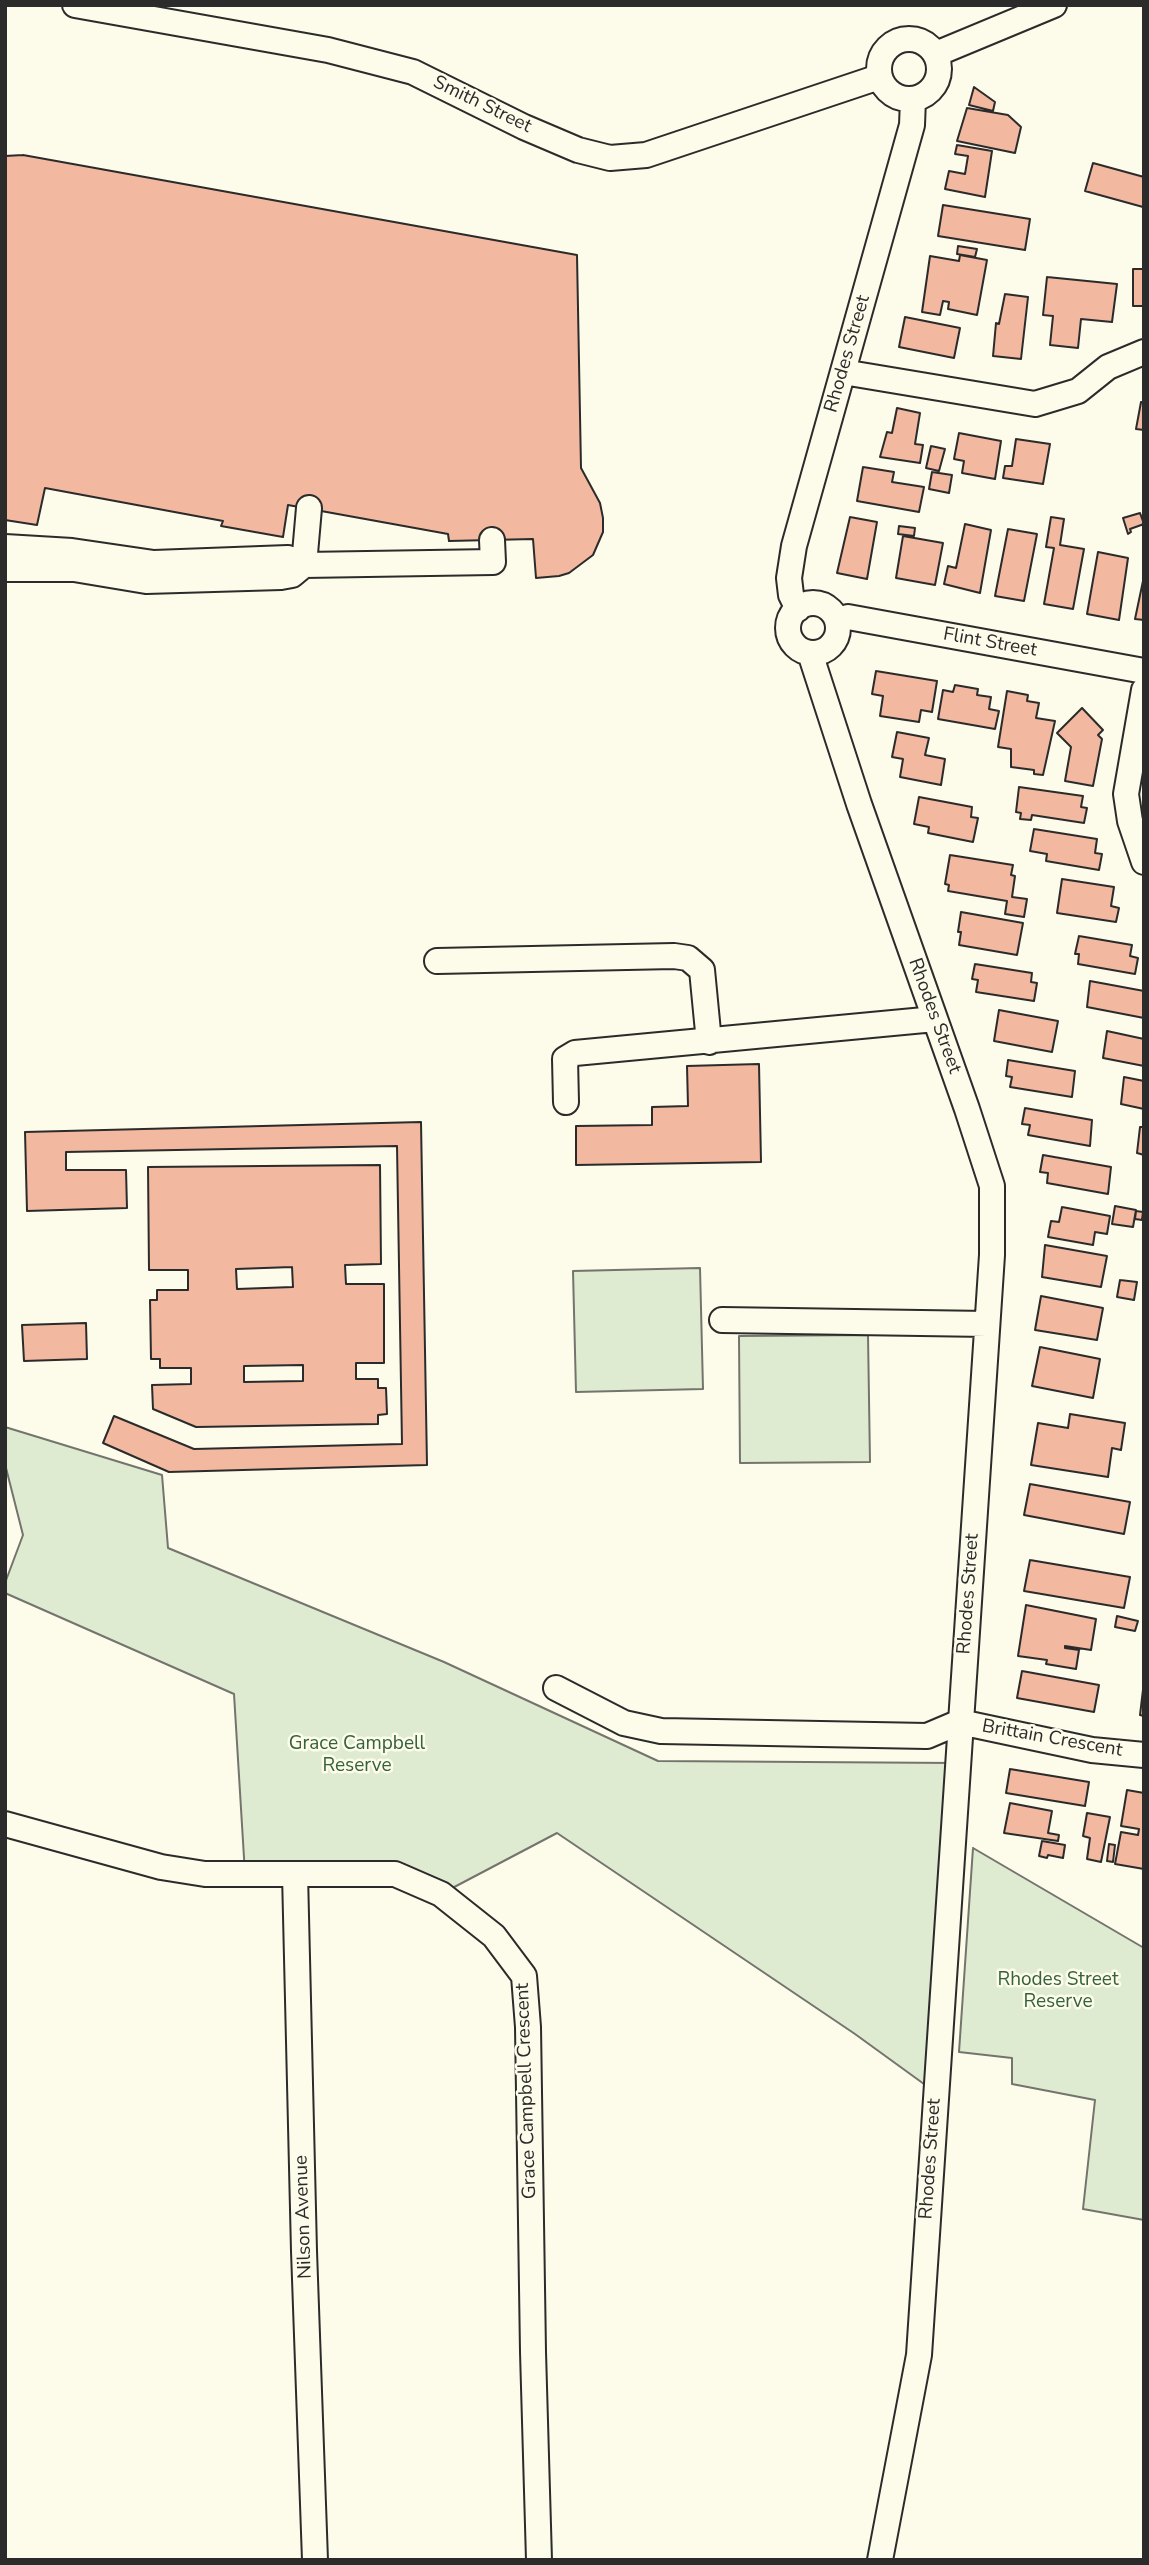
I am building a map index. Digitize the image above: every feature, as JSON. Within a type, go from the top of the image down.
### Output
[{"type":"street","name":"Smith Street","points":[[75,5],[328,50],[413,72],[524,127],[578,150],[610,158],[646,155],[880,77]]},
{"type":"street","points":[[936,54],[1055,5]]},
{"type":"street","points":[[912,38],[922,41],[936,54],[939,64],[937,83],[923,96],[904,99],[889,92],[880,77],[881,57],[893,43],[912,38]]},
{"type":"street","name":"Rhodes Street","points":[[798,609],[792,595],[790,564],[912,125],[913,99]]},
{"type":"street","points":[[843,372],[1035,404],[1078,391],[1108,367],[1144,352]]},
{"type":"street","points":[[5,569],[74,569],[146,581],[292,575],[304,565],[309,509]]},
{"type":"street","points":[[5,547],[72,551],[154,563],[288,558],[304,565],[493,562],[492,540]]},
{"type":"street","points":[[817,604],[829,610],[837,621],[836,637],[826,650],[810,653],[795,646],[788,631],[792,615],[798,609],[803,605],[817,604]]},
{"type":"street","name":"Flint Street","points":[[837,621],[848,617],[1144,671]]},
{"type":"street","name":"Rhodes Street","points":[[810,653],[859,804],[992,1186],[988,1324],[919,2355],[880,2560]]},
{"type":"street","points":[[1144,690],[1126,793],[1130,821],[1144,862]]},
{"type":"street","points":[[437,961],[674,956],[688,958],[702,970],[709,1042]]},
{"type":"street","points":[[566,1102],[565,1059],[569,1055],[935,1019]]},
{"type":"street","points":[[722,1320],[988,1324]]},
{"type":"street","points":[[556,1688],[624,1723],[661,1731],[927,1736],[960,1722]]},
{"type":"street","name":"Brittain Crescent","points":[[960,1722],[1092,1750],[1144,1755]]},
{"type":"street","name":"Grace Campbell Crescent","points":[[5,1824],[161,1867],[205,1874],[395,1874],[441,1894],[494,1936],[524,1976],[528,2027],[539,2560]]},
{"type":"street","name":"Nilson Avenue","points":[[295,1874],[304,2251],[316,2560]]},
{"type":"green space","points":[[700,1268],[703,1389],[576,1392],[573,1271]]},
{"type":"green space","points":[[868,1335],[870,1462],[740,1463],[739,1336]]},
{"type":"green space","name":"Grace Campbell Reserve","points":[[5,1427],[162,1475],[168,1548],[444,1662],[658,1761],[956,1763],[935,2092],[855,2034],[557,1833],[441,1894],[395,1874],[245,1874],[234,1694],[5,1593],[5,1583],[23,1535],[5,1464]]},
{"type":"green space","name":"Rhodes Street Reserve","points":[[973,1848],[1144,1948],[1144,2220],[1083,2209],[1095,2100],[1012,2084],[1012,2058],[959,2052]]},
{"type":"building","points":[[974,87],[995,102],[993,111],[969,105]]},
{"type":"building","points":[[967,108],[1008,115],[1021,127],[1015,153],[957,141]]},
{"type":"building","points":[[957,145],[992,151],[985,197],[945,189],[949,171],[965,174],[968,156],[955,154]]},
{"type":"building","points":[[23,155],[577,255],[581,468],[600,503],[603,518],[603,532],[593,555],[569,573],[536,578],[533,539],[449,541],[448,534],[288,505],[283,537],[221,526],[223,521],[45,488],[37,525],[5,520],[5,156]]},
{"type":"building","points":[[1093,163],[1144,177],[1143,207],[1085,191]]},
{"type":"building","points":[[943,205],[1030,219],[1025,250],[938,236]]},
{"type":"building","points":[[958,246],[977,249],[975,257],[957,254]]},
{"type":"building","points":[[960,255],[987,260],[977,315],[948,309],[949,302],[943,301],[940,315],[922,312],[930,256],[959,261]]},
{"type":"building","points":[[1133,269],[1144,269],[1144,306],[1133,306]]},
{"type":"building","points":[[1047,277],[1117,284],[1112,322],[1081,319],[1078,348],[1050,345],[1053,316],[1043,315]]},
{"type":"building","points":[[1005,294],[1028,297],[1021,359],[993,356],[996,323],[999,324]]},
{"type":"building","points":[[905,317],[960,328],[954,358],[899,347]]},
{"type":"building","points":[[1141,402],[1144,403],[1144,430],[1136,429]]},
{"type":"building","points":[[897,408],[920,413],[915,444],[923,445],[920,463],[880,457],[887,432],[892,433]]},
{"type":"building","points":[[959,433],[1001,441],[995,479],[962,473],[964,461],[954,459]]},
{"type":"building","points":[[1016,439],[1050,444],[1043,484],[1003,478],[1005,466],[1012,466]]},
{"type":"building","points":[[931,446],[945,449],[939,471],[926,468]]},
{"type":"building","points":[[863,467],[894,472],[892,482],[924,487],[919,512],[857,501]]},
{"type":"building","points":[[932,472],[952,475],[949,493],[929,489]]},
{"type":"building","points":[[1140,513],[1144,524],[1130,529],[1128,534],[1123,518]]},
{"type":"building","points":[[850,517],[877,522],[867,579],[837,573]]},
{"type":"building","points":[[1051,517],[1064,519],[1060,545],[1084,549],[1073,609],[1044,604],[1054,548],[1046,547]]},
{"type":"building","points":[[965,524],[991,530],[980,593],[944,584],[948,566],[956,568]]},
{"type":"building","points":[[899,526],[915,528],[914,536],[898,534]]},
{"type":"building","points":[[1008,529],[1037,534],[1024,601],[995,596]]},
{"type":"building","points":[[903,536],[943,543],[935,585],[896,578]]},
{"type":"building","points":[[1098,552],[1128,558],[1119,620],[1087,614]]},
{"type":"building","points":[[1144,581],[1144,620],[1135,619]]},
{"type":"building","points":[[876,671],[937,681],[932,712],[921,710],[919,722],[880,716],[883,696],[872,694]]},
{"type":"building","points":[[955,685],[978,689],[977,695],[991,697],[989,709],[999,711],[995,729],[938,719],[943,690],[953,692]]},
{"type":"building","points":[[1007,691],[1028,695],[1027,701],[1039,703],[1036,718],[1055,721],[1043,775],[1034,774],[1034,770],[1011,767],[1011,749],[998,747]]},
{"type":"building","points":[[1082,708],[1103,730],[1098,735],[1102,739],[1093,786],[1065,781],[1071,747],[1057,733]]},
{"type":"building","points":[[897,732],[929,738],[925,755],[945,759],[941,785],[900,777],[903,759],[892,757]]},
{"type":"building","points":[[1019,787],[1083,796],[1081,807],[1087,808],[1084,823],[1032,815],[1031,820],[1020,819],[1021,813],[1016,812]]},
{"type":"building","points":[[919,797],[972,807],[971,817],[978,818],[973,842],[928,833],[929,827],[914,824]]},
{"type":"building","points":[[1034,829],[1097,839],[1095,853],[1102,854],[1099,870],[1046,861],[1047,854],[1030,851]]},
{"type":"building","points":[[950,855],[1013,865],[1011,875],[1015,876],[1012,897],[1027,899],[1024,917],[1005,914],[1007,901],[948,891],[949,885],[945,884]]},
{"type":"building","points":[[1062,879],[1114,887],[1111,906],[1119,908],[1116,922],[1057,913]]},
{"type":"building","points":[[961,912],[1023,923],[1017,955],[959,945]]},
{"type":"building","points":[[1079,936],[1132,945],[1130,956],[1138,958],[1135,974],[1078,964],[1079,954],[1075,954]]},
{"type":"building","points":[[975,964],[1032,973],[1031,982],[1037,983],[1034,1001],[976,992],[978,980],[972,979]]},
{"type":"building","points":[[1090,981],[1144,991],[1144,1018],[1087,1007]]},
{"type":"building","points":[[999,1010],[1058,1021],[1052,1052],[994,1041]]},
{"type":"building","points":[[1107,1031],[1144,1039],[1144,1066],[1103,1058]]},
{"type":"building","points":[[1008,1060],[1075,1071],[1072,1097],[1010,1087],[1012,1077],[1006,1076]]},
{"type":"building","points":[[759,1064],[761,1162],[576,1165],[576,1126],[652,1125],[652,1107],[688,1106],[687,1066]]},
{"type":"building","points":[[1124,1077],[1144,1081],[1144,1109],[1121,1104]]},
{"type":"building","points":[[1025,1108],[1092,1120],[1090,1146],[1028,1135],[1030,1125],[1022,1124]]},
{"type":"building","points":[[421,1122],[427,1465],[169,1472],[103,1443],[114,1416],[194,1449],[402,1444],[397,1146],[66,1152],[66,1170],[126,1170],[127,1208],[27,1211],[25,1132]]},
{"type":"building","points":[[1140,1127],[1144,1127],[1144,1155],[1137,1153]]},
{"type":"building","points":[[1043,1155],[1111,1167],[1108,1194],[1047,1183],[1048,1173],[1040,1172]]},
{"type":"building","points":[[380,1165],[381,1264],[345,1265],[346,1284],[384,1284],[384,1363],[356,1363],[356,1379],[378,1379],[378,1388],[386,1388],[387,1414],[378,1415],[378,1424],[196,1427],[153,1409],[152,1385],[191,1384],[191,1368],[160,1368],[160,1359],[151,1359],[150,1300],[157,1300],[157,1290],[188,1290],[188,1270],[149,1270],[148,1167]],"holes":[[[292,1267],[293,1287],[237,1289],[236,1269]],[[303,1365],[303,1381],[244,1382],[244,1366]]]},
{"type":"building","points":[[1115,1206],[1136,1210],[1133,1227],[1112,1224]]},
{"type":"building","points":[[1062,1207],[1110,1216],[1107,1234],[1095,1232],[1093,1245],[1048,1237],[1051,1221],[1059,1222]]},
{"type":"building","points":[[1136,1211],[1143,1212],[1142,1220],[1135,1219]]},
{"type":"building","points":[[1045,1245],[1107,1256],[1101,1287],[1042,1277]]},
{"type":"building","points":[[1120,1280],[1137,1282],[1134,1300],[1117,1297]]},
{"type":"building","points":[[1041,1296],[1103,1308],[1097,1340],[1035,1330]]},
{"type":"building","points":[[86,1323],[87,1359],[24,1361],[22,1325]]},
{"type":"building","points":[[1040,1347],[1100,1359],[1093,1398],[1032,1386]]},
{"type":"building","points":[[1070,1414],[1125,1423],[1121,1450],[1112,1448],[1108,1477],[1031,1465],[1038,1423],[1068,1428]]},
{"type":"building","points":[[1030,1484],[1130,1502],[1124,1534],[1024,1515]]},
{"type":"building","points":[[1030,1560],[1130,1577],[1124,1608],[1024,1591]]},
{"type":"building","points":[[1026,1605],[1096,1619],[1091,1650],[1065,1646],[1079,1650],[1076,1669],[1046,1664],[1047,1660],[1018,1656]]},
{"type":"building","points":[[1117,1616],[1138,1621],[1135,1631],[1115,1627]]},
{"type":"building","points":[[1022,1671],[1099,1685],[1094,1712],[1017,1698]]},
{"type":"building","points":[[1144,1681],[1144,1716],[1140,1715]]},
{"type":"building","points":[[1010,1769],[1089,1782],[1085,1806],[1006,1793]]},
{"type":"building","points":[[1127,1790],[1144,1793],[1144,1869],[1115,1864],[1121,1832],[1138,1835],[1139,1829],[1121,1826]]},
{"type":"building","points":[[1010,1803],[1052,1811],[1048,1833],[1059,1835],[1058,1841],[1004,1833]]},
{"type":"building","points":[[1087,1813],[1110,1817],[1101,1862],[1087,1859],[1090,1838],[1083,1836]]},
{"type":"building","points":[[1042,1841],[1065,1845],[1063,1858],[1039,1856]]},
{"type":"building","points":[[1109,1844],[1115,1845],[1113,1862],[1107,1861]]}]
